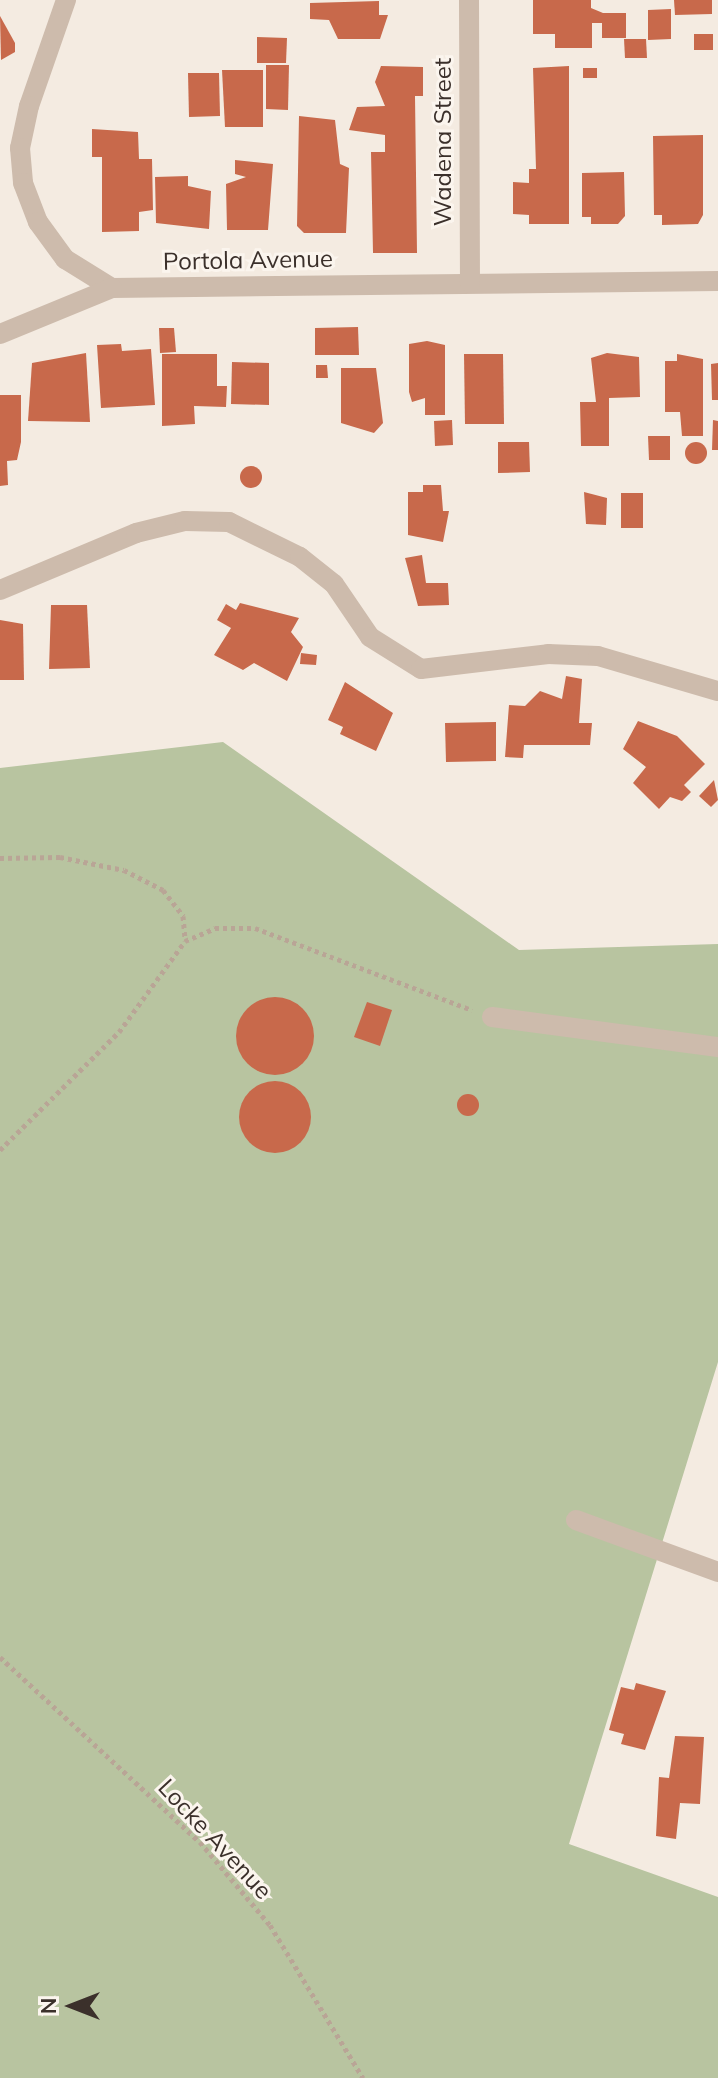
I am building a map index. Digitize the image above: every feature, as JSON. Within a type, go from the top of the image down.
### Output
[{"type":"street","points":[[66,0],[29,106],[20,148],[23,183],[38,222],[65,259],[112,288]]},
{"type":"street","name":"Wadena Street","points":[[469,0],[470,283]]},
{"type":"street","name":"Portola Avenue","points":[[112,288],[718,281]]},
{"type":"street","points":[[0,334],[112,288]]},
{"type":"street","points":[[0,590],[136,533],[185,521],[229,522],[300,557],[334,584],[370,637],[421,669],[548,654],[598,656],[718,691]]},
{"type":"street","points":[[492,1017],[718,1047]]},
{"type":"street","points":[[576,1520],[718,1572]]},
{"type":"path","points":[[0,858],[60,857],[124,870],[163,890],[183,916],[185,941]]},
{"type":"path","points":[[0,1150],[119,1032],[185,941],[215,928],[255,928],[492,1017]]},
{"type":"path","name":"Locke Avenue","points":[[0,1657],[200,1842],[270,1925],[363,2078]]},
{"type":"green space","points":[[223,742],[519,950],[718,944],[718,1362],[569,1844],[718,1897],[718,2078],[0,2078],[0,768]]},
{"type":"building","points":[[533,0],[591,0],[591,8],[603,13],[626,13],[626,38],[602,38],[602,23],[592,23],[592,48],[555,48],[555,34],[533,34]]},
{"type":"building","points":[[674,0],[712,0],[712,14],[675,15]]},
{"type":"building","points":[[379,1],[379,15],[388,15],[380,39],[338,39],[329,20],[310,19],[310,3]]},
{"type":"building","points":[[671,9],[671,39],[648,40],[648,10]]},
{"type":"building","points":[[0,16],[15,43],[15,52],[1,60]]},
{"type":"building","points":[[694,34],[713,34],[713,50],[694,50]]},
{"type":"building","points":[[257,37],[287,38],[286,63],[257,63]]},
{"type":"building","points":[[624,39],[646,39],[647,58],[625,58]]},
{"type":"building","points":[[266,65],[289,65],[288,110],[266,109]]},
{"type":"building","points":[[381,66],[423,67],[423,96],[415,96],[417,253],[373,253],[371,152],[385,152],[385,135],[349,130],[357,107],[385,106],[375,82]]},
{"type":"building","points":[[569,66],[569,224],[529,224],[529,215],[513,214],[513,182],[529,183],[529,169],[536,169],[533,68]]},
{"type":"building","points":[[583,68],[597,68],[597,78],[583,78]]},
{"type":"building","points":[[222,70],[263,70],[263,127],[225,127]]},
{"type":"building","points":[[188,73],[219,73],[220,116],[189,117]]},
{"type":"building","points":[[299,116],[335,120],[340,164],[349,168],[346,233],[304,233],[297,226]]},
{"type":"building","points":[[92,129],[138,132],[139,159],[152,159],[153,210],[139,212],[139,231],[102,232],[102,157],[92,157]]},
{"type":"building","points":[[703,135],[703,215],[698,224],[662,225],[662,215],[654,215],[653,136]]},
{"type":"building","points":[[235,160],[273,164],[268,230],[227,230],[226,184],[246,177],[235,174]]},
{"type":"building","points":[[624,172],[625,216],[618,224],[591,224],[591,217],[582,217],[582,173]]},
{"type":"building","points":[[188,176],[188,186],[211,191],[209,229],[156,223],[155,177]]},
{"type":"building","points":[[358,327],[359,355],[315,355],[315,328]]},
{"type":"building","points":[[159,328],[174,328],[176,352],[160,353]]},
{"type":"building","points":[[427,341],[445,345],[445,415],[425,415],[425,398],[412,402],[409,392],[409,344]]},
{"type":"building","points":[[121,344],[122,351],[151,349],[155,405],[101,408],[97,345]]},
{"type":"building","points":[[86,353],[90,422],[28,421],[32,363]]},
{"type":"building","points":[[607,353],[639,357],[640,397],[609,398],[609,446],[581,446],[580,402],[596,402],[591,358]]},
{"type":"building","points":[[162,354],[217,354],[217,386],[227,386],[226,407],[194,406],[195,424],[162,426]]},
{"type":"building","points":[[464,354],[503,354],[504,424],[465,424]]},
{"type":"building","points":[[677,354],[703,359],[703,436],[682,436],[680,412],[665,412],[665,361],[677,361]]},
{"type":"building","points":[[232,362],[269,363],[269,405],[231,404]]},
{"type":"building","points":[[718,363],[718,400],[712,400],[711,364]]},
{"type":"building","points":[[316,365],[327,365],[328,378],[316,378]]},
{"type":"building","points":[[341,368],[376,368],[383,423],[374,433],[341,423]]},
{"type":"building","points":[[0,395],[21,395],[21,442],[17,460],[7,461],[8,485],[0,486]]},
{"type":"building","points":[[452,420],[453,445],[435,446],[434,421]]},
{"type":"building","points":[[713,420],[718,421],[718,450],[712,450]]},
{"type":"building","points":[[648,436],[670,436],[670,460],[649,460]]},
{"type":"building","points":[[498,442],[529,442],[530,472],[498,473]]},
{"type":"building","points":[[696,442],[704,445],[707,453],[704,461],[696,464],[688,461],[685,453],[688,445]]},
{"type":"building","points":[[251,466],[259,469],[262,477],[259,485],[251,488],[243,485],[240,477],[243,469]]},
{"type":"building","points":[[423,485],[441,485],[443,511],[449,511],[443,542],[408,535],[408,492],[423,492]]},
{"type":"building","points":[[584,492],[607,498],[606,525],[586,524]]},
{"type":"building","points":[[621,493],[643,493],[643,528],[621,528]]},
{"type":"building","points":[[422,555],[426,583],[448,583],[449,605],[418,606],[405,558]]},
{"type":"building","points":[[240,603],[299,618],[291,632],[303,647],[287,681],[254,663],[243,670],[214,655],[231,628],[217,620],[226,604],[236,610]]},
{"type":"building","points":[[51,605],[87,605],[90,668],[49,669]]},
{"type":"building","points":[[0,620],[23,624],[24,680],[0,680]]},
{"type":"building","points":[[301,653],[317,655],[316,665],[300,664]]},
{"type":"building","points":[[566,676],[582,679],[579,723],[592,723],[590,745],[524,745],[523,758],[505,757],[509,705],[525,706],[540,691],[562,699]]},
{"type":"building","points":[[345,682],[393,713],[376,751],[340,734],[343,727],[328,720]]},
{"type":"building","points":[[638,721],[677,736],[705,764],[684,785],[691,792],[682,801],[670,797],[659,809],[633,783],[646,767],[623,749]]},
{"type":"building","points":[[496,722],[496,761],[446,762],[445,723]]},
{"type":"building","points":[[714,780],[718,800],[711,807],[699,796]]},
{"type":"building","points":[[275,997],[290,1000],[302,1009],[311,1021],[314,1036],[311,1051],[302,1063],[290,1072],[275,1075],[260,1072],[248,1063],[239,1051],[236,1036],[239,1021],[248,1009],[260,1000]]},
{"type":"building","points":[[367,1002],[392,1010],[380,1046],[354,1037]]},
{"type":"building","points":[[275,1081],[301,1091],[311,1117],[301,1143],[275,1153],[249,1143],[239,1117],[249,1091]]},
{"type":"building","points":[[468,1094],[476,1097],[479,1105],[476,1113],[468,1116],[460,1113],[457,1105],[460,1097]]},
{"type":"building","points":[[636,1683],[666,1691],[645,1750],[621,1744],[624,1734],[609,1730],[621,1687],[634,1690]]},
{"type":"building","points":[[675,1736],[704,1737],[700,1804],[680,1803],[676,1839],[656,1836],[659,1777],[669,1778]]}]
